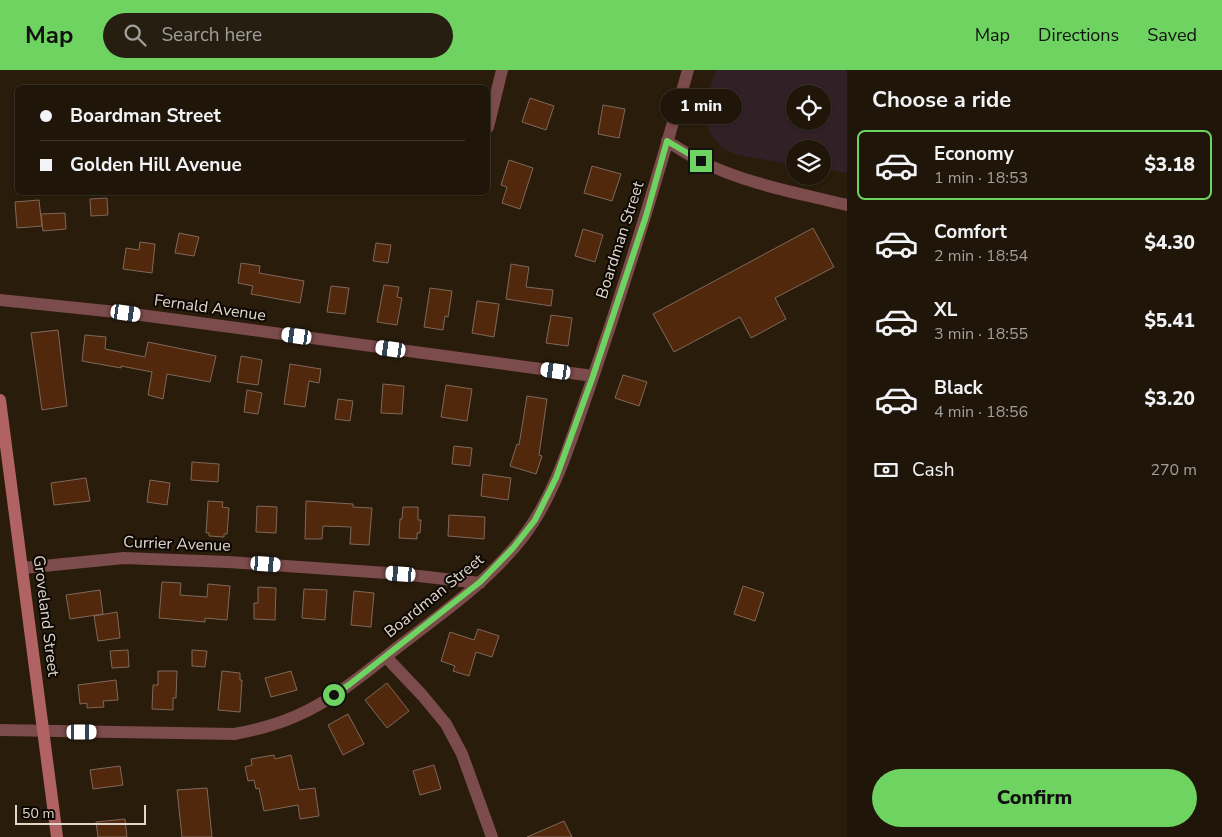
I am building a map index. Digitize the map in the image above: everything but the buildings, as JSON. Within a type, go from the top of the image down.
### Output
[{"type":"main road","name":"Groveland Street","points":[[0,400],[4,460],[23,568],[58,837]]},
{"type":"street","points":[[490,119],[502,70]]},
{"type":"street","name":"Boardman Street","points":[[0,730],[234,734],[264,728],[297,716],[350,684],[480,582],[522,538],[546,500],[567,449],[646,216],[685,70]]},
{"type":"street","points":[[667,141],[701,161],[739,177],[787,191],[847,205]]},
{"type":"street","name":"Fernald Avenue","points":[[0,300],[126,313],[593,376]]},
{"type":"street","name":"Currier Avenue","points":[[23,568],[124,558],[228,562],[401,574],[480,582]]},
{"type":"street","points":[[386,657],[446,724],[462,754],[492,837]]},
{"type":"shaded area","points":[[716,70],[847,70],[847,173],[831,170],[831,140],[786,140],[786,163],[738,155],[723,149],[712,136],[704,121],[705,103]]},
{"type":"route","points":[[334,695],[480,582],[504,559],[535,520],[556,478],[593,376],[646,216],[667,141],[701,161]]}]
